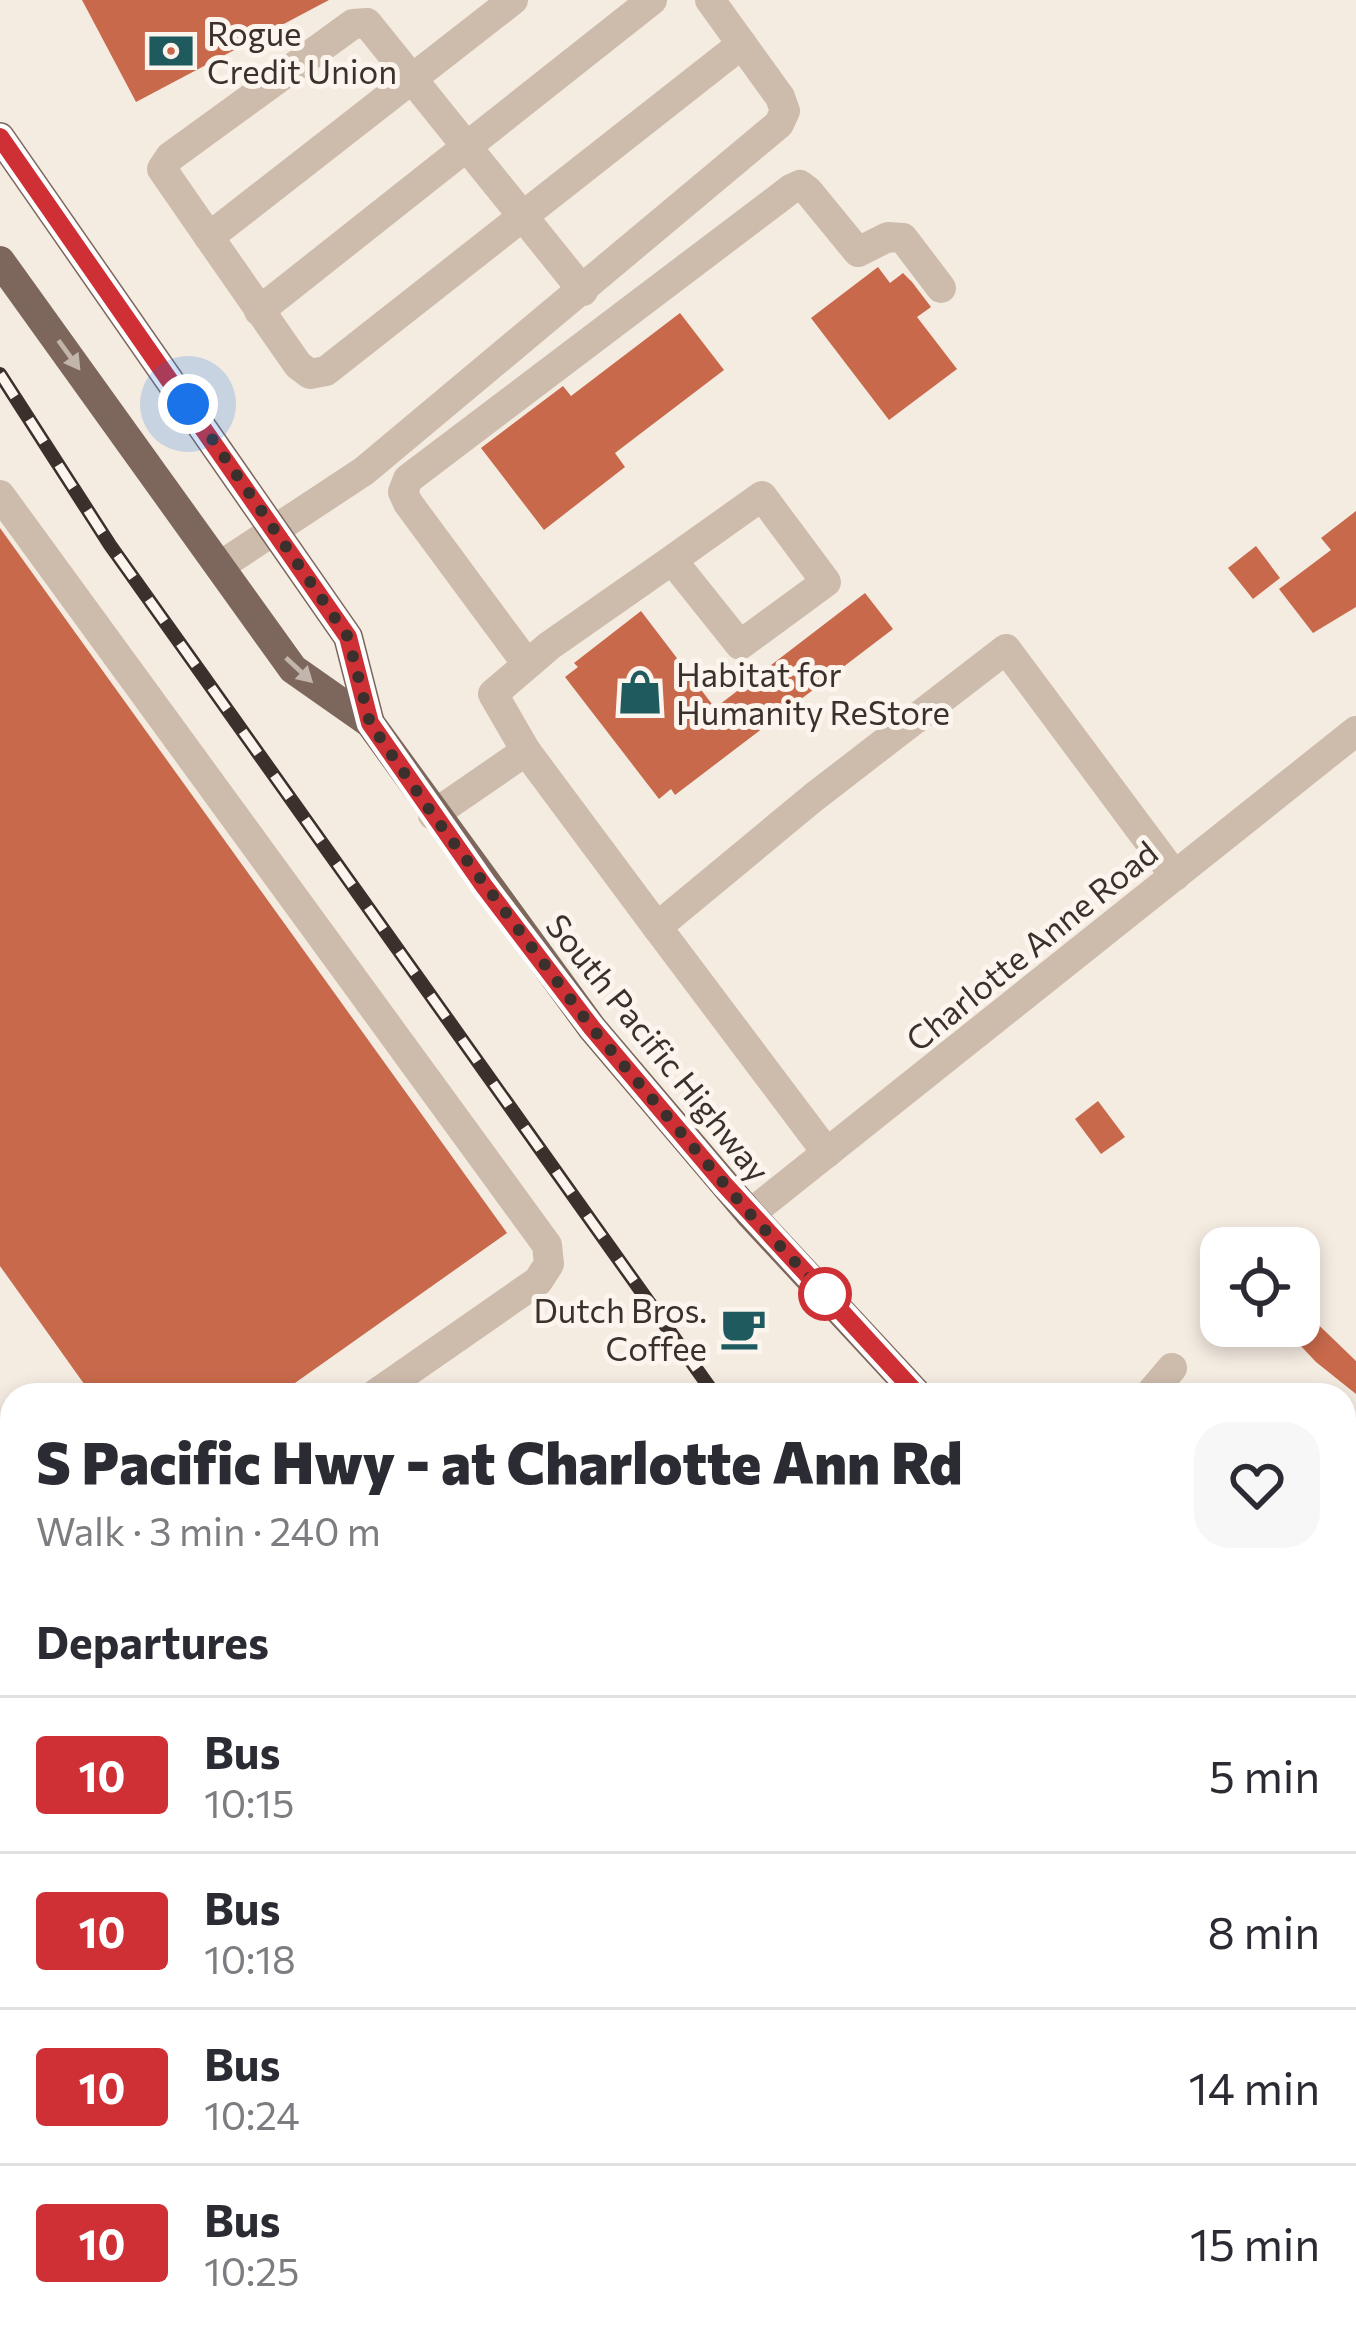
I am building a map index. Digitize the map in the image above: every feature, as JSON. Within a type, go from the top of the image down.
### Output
[{"type":"main road","name":"South Pacific Highway","points":[[0,137],[348,637],[370,723],[433,815],[592,1028],[750,1214],[908,1383]]},
{"type":"main road","name":"South Pacific Highway","points":[[0,261],[293,669],[370,723]]},
{"type":"street","points":[[208,237],[513,0]]},
{"type":"street","points":[[259,311],[652,0]]},
{"type":"street","points":[[220,566],[364,471],[779,124],[785,111],[780,97],[710,0]]},
{"type":"street","points":[[583,291],[523,217],[412,79],[376,29],[367,23],[353,24],[170,157],[162,169],[259,311],[298,365],[310,374],[326,370],[523,217],[742,44]]},
{"type":"street","points":[[527,664],[408,503],[403,492],[408,479],[791,188],[800,185],[808,190],[858,252],[888,237],[902,238],[941,288]]},
{"type":"street","points":[[0,495],[547,1245],[549,1264],[538,1281],[391,1383]]},
{"type":"street","points":[[673,560],[740,645],[826,582],[763,496],[673,560],[527,664],[493,694],[526,751],[826,1153]]},
{"type":"street","points":[[657,927],[814,797],[1006,649],[1175,876]]},
{"type":"street","name":"Charlotte Anne Road","points":[[750,1214],[1356,731]]},
{"type":"street","points":[[433,815],[526,751]]},
{"type":"street","points":[[1159,1383],[1172,1368]]},
{"type":"building","name":"Rogue Credit Union","points":[[82,0],[329,0],[136,102]]},
{"type":"building","points":[[878,267],[890,283],[903,273],[912,282],[931,307],[917,317],[957,369],[889,420],[811,318]]},
{"type":"building","points":[[680,313],[724,370],[615,453],[625,467],[544,530],[481,448],[563,386],[571,396]]},
{"type":"building","points":[[1356,511],[1356,607],[1313,633],[1279,589],[1331,550],[1321,538]]},
{"type":"building","points":[[0,528],[507,1233],[295,1383],[83,1383],[0,1266]]},
{"type":"building","points":[[1256,546],[1280,578],[1253,599],[1228,568]]},
{"type":"building","name":"Habitat for Humanity ReStore","points":[[865,593],[893,629],[675,795],[671,789],[659,799],[565,677],[578,667],[574,663],[641,611],[715,708]]},
{"type":"building","points":[[1098,1101],[1125,1137],[1101,1154],[1075,1119]]},
{"type":"building","points":[[1320,1326],[1356,1361],[1356,1383],[1342,1383],[1302,1347],[1320,1347]]},
{"type":"railway","points":[[0,374],[110,545],[706,1383]]},
{"type":"bus line","name":"10","points":[[0,137],[348,637],[370,723],[484,886],[592,1028],[724,1184],[907,1383]]},
{"type":"place","name":"Rogue Credit Union","points":[[171,51]]},
{"type":"place","name":"Habitat for Humanity ReStore","points":[[640,692]]},
{"type":"place","name":"Dutch Bros. Coffee","points":[[743,1328]]},
{"type":"route","points":[[188,404],[348,637],[370,723],[433,815],[592,1028],[750,1214],[825,1294]]}]
